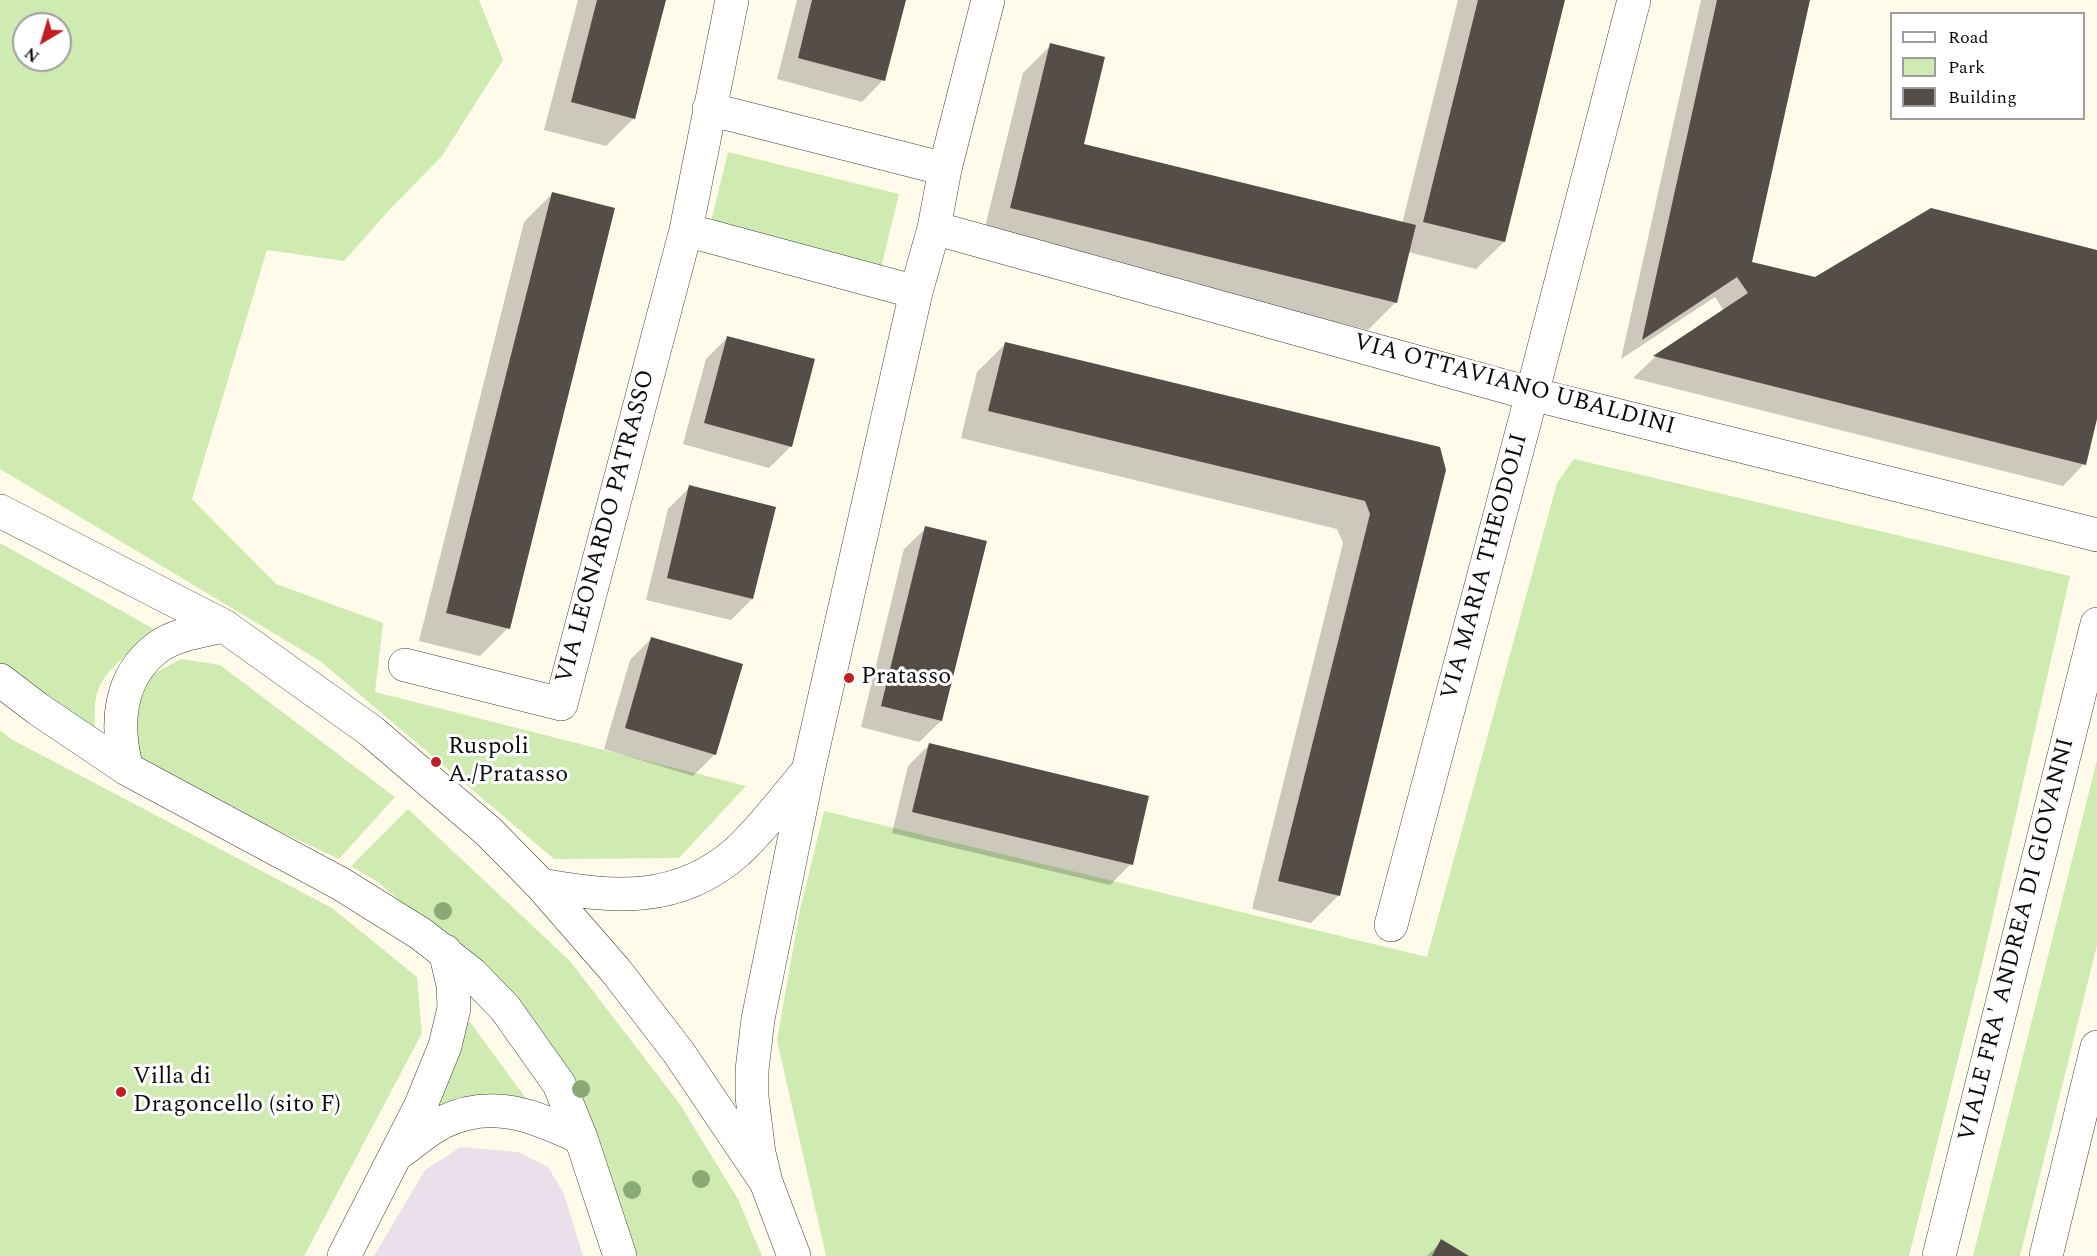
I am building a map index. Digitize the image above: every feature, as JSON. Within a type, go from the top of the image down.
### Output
[{"type":"street","name":"VIA LEONARDO PATRASSO","points":[[405,665],[561,704],[686,230],[732,0]]},
{"type":"street","points":[[794,1256],[766,1182],[755,1129],[752,1070],[758,1019],[808,771],[916,292],[934,228],[945,169],[988,0]]},
{"type":"street","name":"VIA MARIA THEODOLI","points":[[1391,925],[1634,0]]},
{"type":"street","points":[[709,109],[945,169]]},
{"type":"street","name":"VIA OTTAVIANO UBALDINI","points":[[934,228],[1532,394],[2097,535]]},
{"type":"street","points":[[686,230],[916,292]]},
{"type":"street","points":[[0,511],[224,626],[371,731],[474,818],[541,885],[616,971],[672,1044],[766,1182]]},
{"type":"street","name":"VIALE FRA' ANDREA DI GIOVANNI","points":[[1939,1256],[2097,624]]},
{"type":"street","points":[[127,769],[120,721],[124,696],[135,672],[159,646],[190,633],[224,626]]},
{"type":"street","points":[[0,680],[38,709],[127,769],[341,884],[421,934],[445,951],[489,990],[521,1029],[559,1084],[581,1138],[620,1256]]},
{"type":"street","points":[[541,885],[608,895],[657,892],[673,889],[692,881],[724,863],[739,850],[808,771]]},
{"type":"street","points":[[344,1256],[396,1155],[436,1071],[445,1046],[452,1020],[453,985],[445,951]]},
{"type":"street","points":[[2046,1256],[2097,1047]]},
{"type":"street","points":[[396,1155],[443,1122],[459,1116],[489,1111],[509,1111],[536,1117],[581,1138]]},
{"type":"shaded area","points":[[461,1147],[518,1152],[548,1167],[564,1194],[583,1256],[374,1256],[425,1170]]},
{"type":"green space","points":[[0,0],[479,0],[503,60],[442,156],[391,208],[344,261],[267,250],[192,499],[276,584],[383,623],[375,692],[746,786],[679,858],[554,859],[320,661],[0,469]]},
{"type":"green space","points":[[728,152],[899,194],[881,268],[710,226]]},
{"type":"green space","points":[[1574,459],[2070,576],[1984,955],[1909,1256],[826,1256],[777,1040],[800,910],[824,811],[1427,957],[1557,483]]},
{"type":"green space","points":[[0,543],[161,633],[120,661],[103,680],[95,703],[95,741],[0,672]]},
{"type":"green space","points":[[181,659],[220,665],[395,797],[339,859],[193,791],[146,766],[132,744],[132,706],[144,685],[155,673]]},
{"type":"green space","points":[[0,730],[11,739],[332,908],[417,977],[422,1033],[304,1256],[0,1256]]},
{"type":"green space","points":[[2097,760],[2097,945],[2020,1256],[1973,1256]]},
{"type":"green space","points":[[408,809],[570,961],[679,1103],[738,1199],[762,1256],[636,1256],[499,987],[378,882],[351,866]]},
{"type":"green space","points":[[461,1022],[470,1022],[525,1097],[523,1105],[445,1114],[430,1097]]},
{"type":"building","points":[[597,0],[666,0],[635,119],[571,102]]},
{"type":"building","points":[[812,0],[906,0],[885,81],[798,58]]},
{"type":"building","points":[[1478,0],[1565,0],[1505,242],[1423,222]]},
{"type":"building","points":[[1717,0],[1810,0],[1752,262],[1815,277],[1931,208],[2097,250],[2097,419],[2086,465],[1653,356],[1748,293],[1737,277],[1642,340]]},
{"type":"building","points":[[1050,43],[1105,57],[1084,144],[1416,225],[1397,303],[1010,208]]},
{"type":"building","points":[[552,192],[615,208],[510,629],[446,613]]},
{"type":"building","points":[[727,336],[815,359],[792,447],[704,423]]},
{"type":"building","points":[[1005,342],[1440,447],[1446,470],[1340,896],[1278,881],[1370,514],[1365,501],[988,411]]},
{"type":"building","points":[[689,485],[776,507],[753,599],[667,578]]},
{"type":"building","points":[[925,526],[987,541],[942,721],[881,706]]},
{"type":"building","points":[[651,637],[743,664],[716,755],[625,728]]},
{"type":"building","points":[[929,743],[1149,796],[1133,865],[912,812]]},
{"type":"building","points":[[1441,1239],[1469,1256],[1432,1256]]},
{"type":"place","name":"Pratasso","points":[[849,678]]},
{"type":"place","name":"Ruspoli A./Pratasso","points":[[436,762]]},
{"type":"place","name":"Villa di Dragoncello (sito F)","points":[[121,1092]]}]
